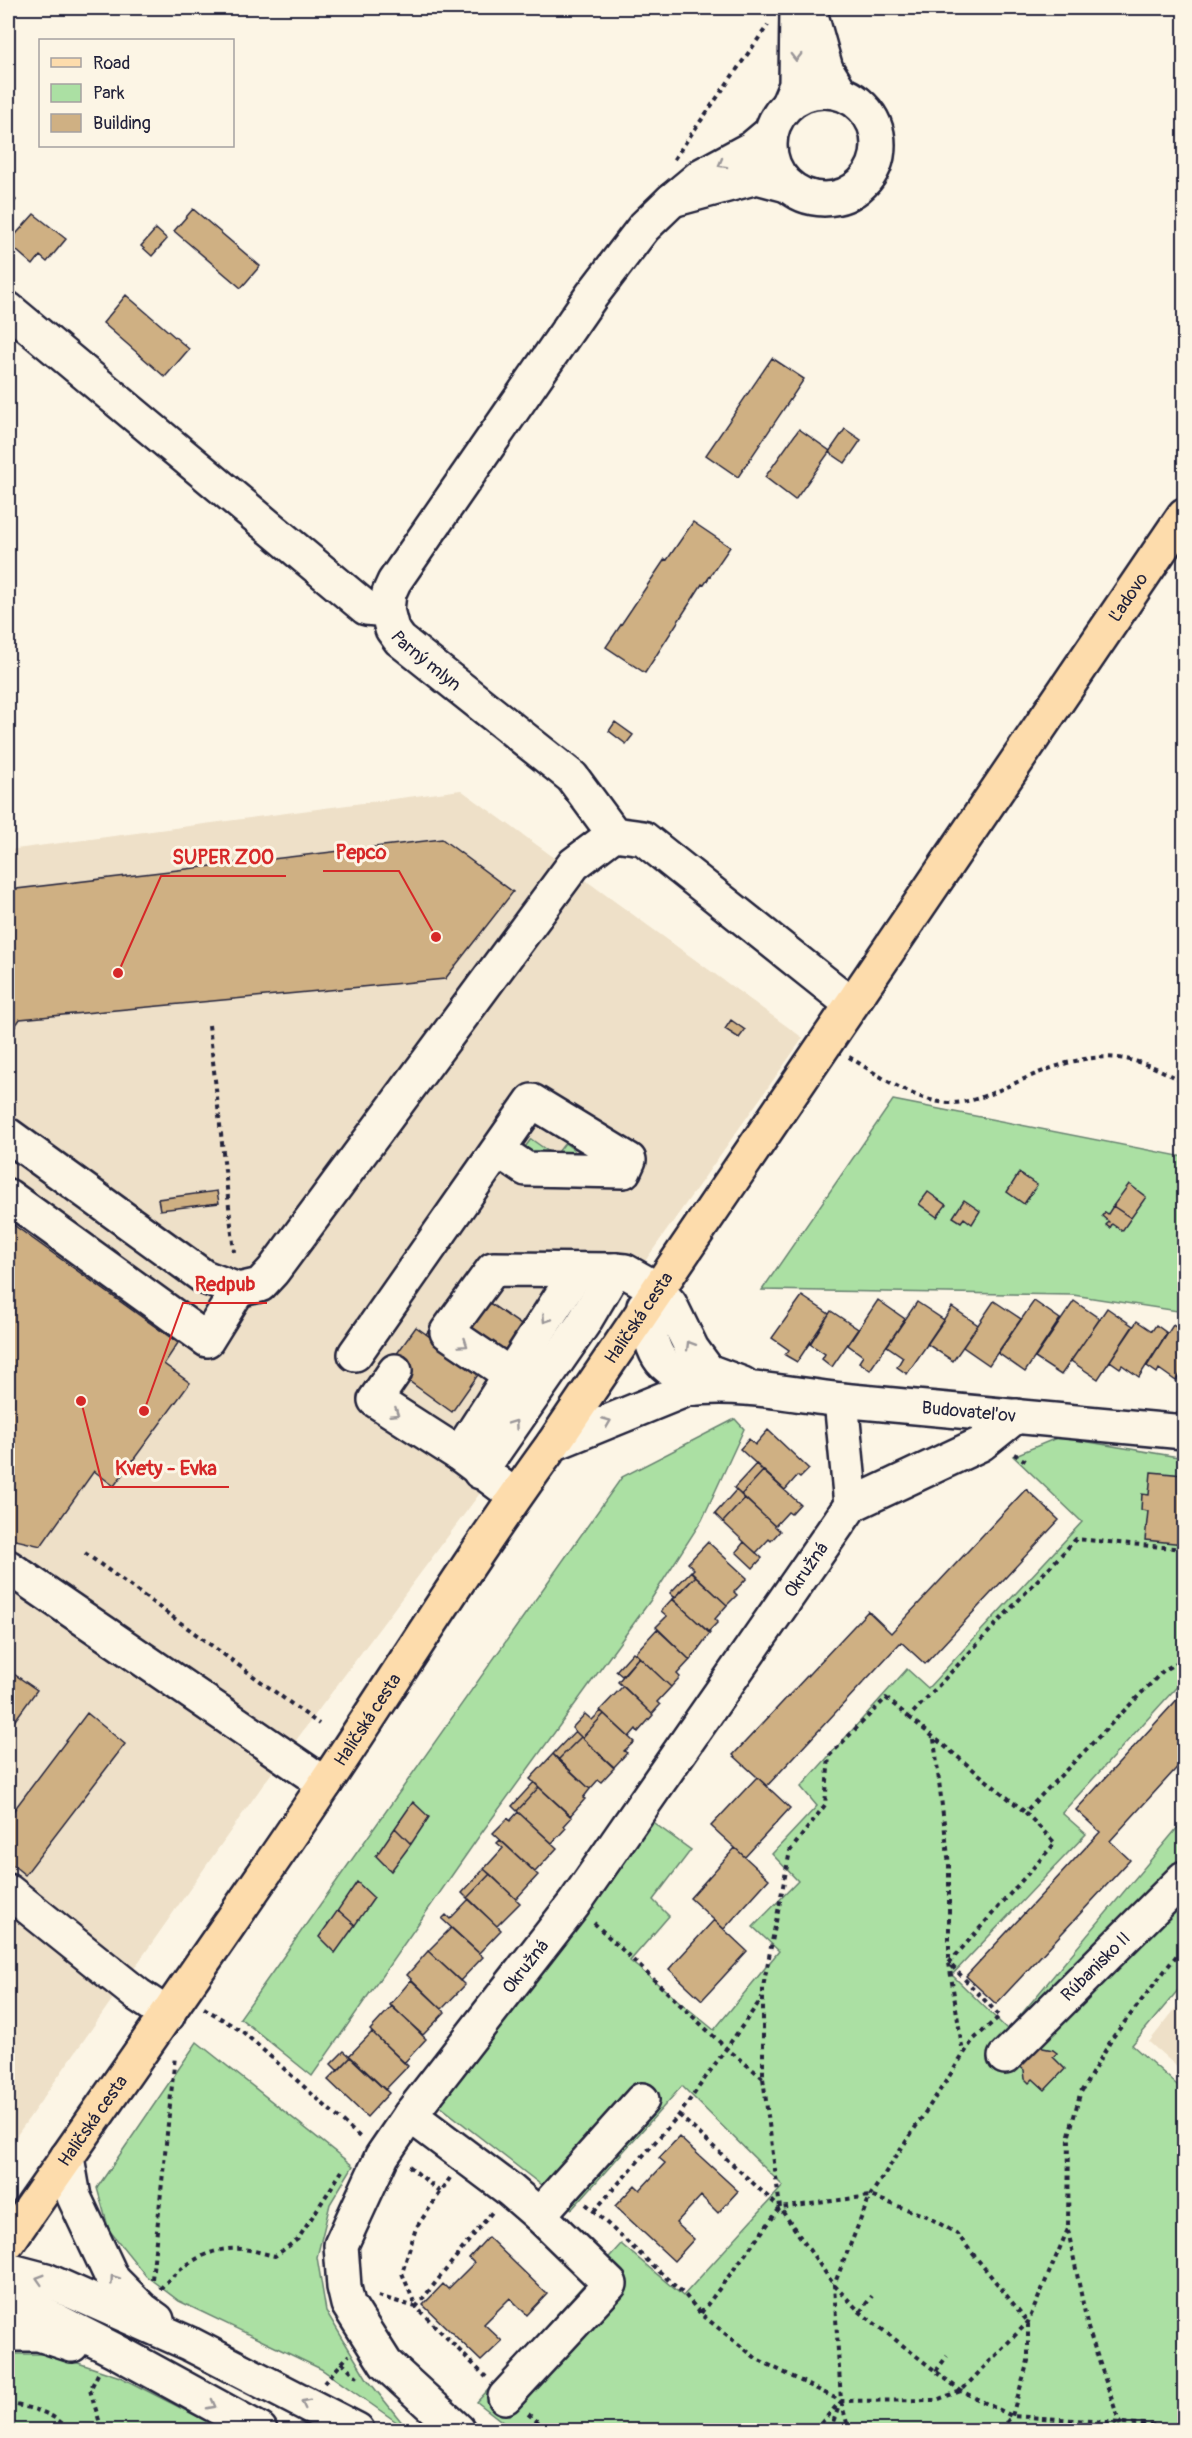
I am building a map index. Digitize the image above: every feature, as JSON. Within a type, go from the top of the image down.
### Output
[{"type":"main road","name":"Ľadovo","points":[[851,1004],[1185,515]]},
{"type":"main road","name":"Haličská cesta","points":[[8,2242],[168,2015],[325,1784],[514,1496],[553,1444],[851,1004]]},
{"type":"street","points":[[809,8],[826,69],[841,93]]},
{"type":"street","points":[[785,12],[796,85],[788,104],[776,120],[771,132],[770,157],[775,169],[787,185]]},
{"type":"street","points":[[672,200],[757,177],[787,185],[804,196],[830,199],[855,190],[872,170],[878,144],[871,118],[853,99],[841,93],[815,91],[788,104]]},
{"type":"street","points":[[387,610],[389,593],[394,582],[592,295],[644,226],[702,175],[752,147],[771,132]]},
{"type":"street","name":"Parný mlyn","points":[[8,309],[366,608],[387,610],[392,629],[400,640],[572,777],[614,834]]},
{"type":"street","points":[[8,1135],[204,1277],[238,1290],[260,1285],[273,1271],[574,864],[614,834],[643,838],[851,1004]]},
{"type":"street","points":[[355,1354],[498,1150]]},
{"type":"street","points":[[8,1196],[207,1340],[238,1290]]},
{"type":"street","points":[[423,1332],[469,1269],[625,1271],[651,1298]]},
{"type":"street","points":[[493,1269],[447,1332],[509,1374]]},
{"type":"street","points":[[470,1463],[509,1374],[579,1270]]},
{"type":"street","points":[[470,1463],[583,1324],[615,1270]]},
{"type":"street","name":"Budovateľov","points":[[710,1386],[676,1374],[656,1357],[651,1298],[670,1304],[692,1349],[708,1371],[753,1388]]},
{"type":"street","points":[[395,1371],[375,1400],[470,1463],[514,1496]]},
{"type":"street","name":"Budovateľov","points":[[553,1444],[688,1389],[710,1386],[753,1388],[841,1400],[1185,1432]]},
{"type":"street","points":[[841,1400],[851,1505],[981,1444],[1016,1416]]},
{"type":"street","name":"Okružná","points":[[458,2430],[386,2364],[348,2304],[344,2287],[341,2246],[385,2152],[410,2115],[574,1904],[851,1505]]},
{"type":"street","points":[[8,1568],[325,1784]]},
{"type":"street","name":"Rúbanisko II","points":[[1005,2057],[1185,1878]]},
{"type":"street","points":[[8,1891],[138,1995],[168,2015]]},
{"type":"street","points":[[539,2215],[642,2100]]},
{"type":"street","points":[[410,2115],[510,2190],[610,2284],[505,2397]]},
{"type":"street","points":[[67,2157],[74,2197],[113,2280],[143,2310],[190,2344]]},
{"type":"street","points":[[8,2270],[46,2280],[190,2344],[357,2430]]},
{"type":"street","points":[[8,2296],[114,2350],[260,2430]]},
{"type":"street","points":[[8,2334],[39,2334],[164,2379]]},
{"type":"path","points":[[672,162],[785,12]]},
{"type":"path","points":[[209,1025],[234,1252]]},
{"type":"path","points":[[825,1042],[916,1095],[940,1102],[957,1102],[984,1096],[1053,1066],[1078,1059],[1112,1056],[1140,1062],[1185,1082]]},
{"type":"path","points":[[909,1718],[1076,1539],[1185,1549]]},
{"type":"path","points":[[85,1553],[319,1724]]},
{"type":"path","points":[[1025,1812],[1164,1670],[1185,1659]]},
{"type":"path","points":[[701,2313],[780,2208],[763,2078],[763,1987],[790,1851],[825,1805],[829,1756],[886,1698],[1025,1812],[1055,1843],[949,1963]]},
{"type":"path","points":[[934,1738],[949,1865],[949,1963],[963,2054]]},
{"type":"path","points":[[574,1904],[726,2048],[763,2078]]},
{"type":"path","points":[[1122,2430],[1088,2328],[1068,2229],[1069,2135],[1080,2094],[1113,2037],[1185,1946]]},
{"type":"path","points":[[1178,1955],[1185,1961]]},
{"type":"path","points":[[849,2430],[841,2401],[834,2285],[870,2196],[973,2040],[1000,2016],[949,1963]]},
{"type":"path","points":[[594,2211],[679,2115],[763,1997]]},
{"type":"path","points":[[204,2008],[243,2032],[385,2152],[440,2192]]},
{"type":"path","points":[[151,2289],[175,2056]]},
{"type":"path","points":[[679,2115],[780,2208],[834,2285],[860,2312],[961,2391],[1012,2416],[1185,2427]]},
{"type":"path","points":[[466,2157],[416,2228],[402,2273],[416,2307],[505,2397]]},
{"type":"path","points":[[157,2292],[179,2269],[206,2254],[241,2249],[275,2256],[298,2240],[342,2169]]},
{"type":"path","points":[[564,2186],[686,2296],[701,2313],[757,2359],[841,2401],[936,2400],[961,2391],[1028,2322],[1068,2229]]},
{"type":"path","points":[[416,2307],[510,2190]]},
{"type":"path","points":[[780,2208],[870,2196],[926,2216],[956,2233],[1028,2322],[1028,2361],[1012,2416],[1001,2430]]},
{"type":"path","points":[[344,2287],[416,2307]]},
{"type":"path","points":[[860,2312],[872,2296]]},
{"type":"path","points":[[312,2406],[322,2384],[368,2334]]},
{"type":"path","points":[[936,2371],[947,2356]]},
{"type":"path","points":[[342,2362],[364,2384]]},
{"type":"path","points":[[101,2367],[90,2390],[102,2430]]},
{"type":"path","points":[[815,2430],[841,2401]]},
{"type":"path","points":[[830,2430],[841,2401]]},
{"type":"path","points":[[8,2403],[40,2411],[59,2419],[69,2430]]},
{"type":"shaded area","points":[[461,790],[803,1038],[495,1473],[265,1782],[8,2148],[8,850]]},
{"type":"shaded area","points":[[1184,1998],[1184,2073],[1149,2042]]},
{"type":"green space","points":[[893,1100],[1184,1157],[1184,1312],[1073,1295],[762,1290]]},
{"type":"green space","points":[[531,1139],[555,1156],[565,1143],[574,1150],[573,1155],[569,1159],[530,1159],[520,1154]]},
{"type":"green space","points":[[735,1419],[744,1429],[702,1520],[650,1601],[480,1835],[312,2076],[240,2018],[622,1477]]},
{"type":"green space","points":[[1059,1437],[1184,1458],[1184,1679],[1062,1813],[1086,1834],[952,1975],[1008,2030],[1184,1820],[1184,1983],[1132,2045],[1184,2091],[1184,2430],[513,2430],[477,2402],[621,2244],[683,2296],[783,2186],[682,2086],[572,2209],[440,2106],[647,1818],[691,1850],[653,1900],[669,1916],[630,1961],[714,2030],[779,1951],[753,1927],[798,1881],[772,1854],[817,1806],[801,1787],[907,1669],[928,1688],[1082,1522],[1013,1456]]},
{"type":"green space","points":[[197,2042],[353,2166],[330,2204],[317,2257],[326,2311],[367,2379],[408,2430],[321,2369],[179,2301],[146,2276],[109,2230],[97,2188]]},
{"type":"green space","points":[[8,2354],[51,2354],[120,2377],[224,2430],[8,2430]]},
{"type":"building","points":[[8,193],[16,200],[8,210]]},
{"type":"building","points":[[193,209],[260,266],[241,288],[174,231]]},
{"type":"building","points":[[34,214],[66,239],[47,262],[40,256],[33,265],[8,243]]},
{"type":"building","points":[[156,229],[167,239],[152,256],[141,246]]},
{"type":"building","points":[[126,295],[189,349],[165,377],[103,323]]},
{"type":"building","points":[[772,358],[804,379],[738,477],[706,455]]},
{"type":"building","points":[[799,429],[830,451],[795,500],[765,477]]},
{"type":"building","points":[[845,429],[861,440],[845,463],[829,452]]},
{"type":"building","points":[[693,522],[730,547],[704,585],[702,584],[645,673],[606,647],[665,559],[667,560]]},
{"type":"building","points":[[615,722],[633,735],[626,744],[609,731]]},
{"type":"building","points":[[442,839],[513,892],[445,979],[20,1019],[8,1037],[8,890]]},
{"type":"building","points":[[731,1020],[745,1030],[739,1038],[725,1029]]},
{"type":"building","points":[[1019,1173],[1037,1185],[1024,1204],[1007,1192]]},
{"type":"building","points":[[1129,1184],[1146,1197],[1131,1218],[1113,1206]]},
{"type":"building","points":[[217,1191],[219,1203],[160,1210],[158,1199]]},
{"type":"building","points":[[928,1192],[946,1205],[937,1217],[919,1204]]},
{"type":"building","points":[[964,1200],[980,1211],[972,1224],[964,1218],[961,1222],[953,1217]]},
{"type":"building","points":[[1113,1206],[1131,1218],[1122,1231],[1112,1224],[1110,1228],[1106,1225],[1109,1222],[1102,1216],[1105,1212],[1108,1214]]},
{"type":"building","points":[[8,1221],[178,1343],[164,1364],[190,1383],[114,1486],[94,1471],[41,1546],[16,1540],[8,1553]]},
{"type":"building","points":[[462,1284],[556,1349],[480,1372],[426,1334]]},
{"type":"building","points":[[802,1296],[829,1314],[797,1362],[785,1355],[789,1350],[772,1338]]},
{"type":"building","points":[[878,1300],[905,1319],[870,1370],[859,1362],[863,1356],[848,1345]]},
{"type":"building","points":[[994,1301],[1021,1319],[989,1365],[963,1347]]},
{"type":"building","points":[[1034,1301],[1060,1319],[1025,1372],[998,1353]]},
{"type":"building","points":[[1074,1301],[1100,1319],[1061,1375],[1035,1358]]},
{"type":"building","points":[[917,1302],[944,1320],[907,1374],[897,1367],[903,1357],[887,1346]]},
{"type":"building","points":[[952,1307],[978,1325],[953,1361],[927,1344]]},
{"type":"building","points":[[1107,1308],[1133,1326],[1098,1379],[1071,1361]]},
{"type":"building","points":[[831,1311],[858,1329],[832,1367],[822,1359],[825,1354],[810,1344]]},
{"type":"building","points":[[1137,1321],[1152,1331],[1156,1325],[1167,1333],[1139,1377],[1122,1365],[1120,1368],[1110,1361]]},
{"type":"building","points":[[1173,1325],[1184,1333],[1184,1368],[1176,1381],[1159,1369],[1157,1373],[1147,1366]]},
{"type":"building","points":[[416,1327],[480,1372],[452,1412],[388,1366]]},
{"type":"building","points":[[768,1430],[809,1469],[800,1478],[797,1476],[785,1490],[740,1449],[749,1439],[755,1445]]},
{"type":"building","points":[[756,1464],[763,1471],[741,1495],[734,1488]]},
{"type":"building","points":[[763,1471],[800,1504],[791,1514],[788,1512],[775,1526],[741,1495]]},
{"type":"building","points":[[1151,1472],[1184,1475],[1184,1544],[1145,1540],[1148,1511],[1141,1510],[1142,1494],[1149,1495]]},
{"type":"building","points":[[1026,1489],[1059,1520],[925,1664],[901,1642],[767,1786],[733,1755],[868,1611],[891,1633]]},
{"type":"building","points":[[736,1490],[745,1498],[723,1522],[715,1514]]},
{"type":"building","points":[[745,1498],[780,1531],[756,1553],[723,1522]]},
{"type":"building","points":[[708,1542],[747,1578],[734,1592],[737,1595],[727,1605],[691,1572],[694,1569],[688,1563]]},
{"type":"building","points":[[744,1542],[762,1558],[753,1568],[736,1552]]},
{"type":"building","points":[[691,1571],[696,1576],[675,1598],[670,1593]]},
{"type":"building","points":[[696,1576],[727,1605],[715,1619],[718,1622],[708,1632],[673,1599]]},
{"type":"building","points":[[672,1599],[710,1633],[690,1660],[656,1627],[667,1616],[661,1611]]},
{"type":"building","points":[[657,1629],[690,1660],[677,1674],[680,1677],[671,1687],[635,1653]]},
{"type":"building","points":[[633,1652],[639,1657],[622,1676],[616,1671]]},
{"type":"building","points":[[639,1657],[671,1687],[657,1702],[660,1705],[652,1714],[618,1682]]},
{"type":"building","points":[[8,1670],[37,1690],[8,1730]]},
{"type":"building","points":[[623,1686],[653,1715],[638,1732],[636,1729],[629,1737],[600,1710]]},
{"type":"building","points":[[1184,1692],[1184,1760],[1110,1841],[1130,1860],[996,2004],[966,1976],[1100,1832],[1076,1810]]},
{"type":"building","points":[[601,1711],[604,1714],[582,1738],[572,1728],[585,1714],[592,1720]]},
{"type":"building","points":[[87,1713],[125,1744],[25,1875],[8,1861],[8,1818]]},
{"type":"building","points":[[604,1714],[634,1742],[624,1751],[627,1753],[614,1767],[582,1738]]},
{"type":"building","points":[[575,1731],[581,1737],[558,1760],[553,1754]]},
{"type":"building","points":[[581,1737],[614,1768],[601,1782],[598,1780],[590,1789],[558,1760]]},
{"type":"building","points":[[553,1754],[590,1789],[583,1798],[585,1799],[570,1816],[530,1779]]},
{"type":"building","points":[[757,1777],[790,1808],[745,1857],[711,1826]]},
{"type":"building","points":[[534,1782],[539,1787],[517,1811],[512,1806]]},
{"type":"building","points":[[539,1787],[572,1817],[564,1826],[566,1828],[552,1843],[517,1811]]},
{"type":"building","points":[[413,1802],[429,1817],[411,1844],[395,1828]]},
{"type":"building","points":[[518,1812],[557,1848],[535,1872],[493,1833],[508,1818],[510,1821]]},
{"type":"building","points":[[395,1828],[411,1844],[391,1871],[376,1856]]},
{"type":"building","points":[[500,1840],[538,1875],[516,1899],[484,1869],[503,1848],[497,1843]]},
{"type":"building","points":[[735,1848],[769,1879],[724,1929],[690,1898]]},
{"type":"building","points":[[484,1869],[490,1874],[467,1898],[462,1893]]},
{"type":"building","points":[[490,1874],[520,1903],[497,1926],[467,1898]]},
{"type":"building","points":[[357,1882],[374,1898],[355,1925],[338,1910]]},
{"type":"building","points":[[469,1899],[501,1930],[479,1953],[442,1919],[446,1915],[450,1919]]},
{"type":"building","points":[[338,1910],[355,1925],[335,1953],[319,1937]]},
{"type":"building","points":[[714,1920],[747,1951],[702,2000],[669,1969]]},
{"type":"building","points":[[451,1928],[483,1957],[460,1981],[428,1951]]},
{"type":"building","points":[[428,1951],[465,1985],[442,2009],[407,1975]]},
{"type":"building","points":[[411,1980],[445,2012],[423,2035],[390,2005]]},
{"type":"building","points":[[392,2006],[426,2039],[404,2063],[370,2030]]},
{"type":"building","points":[[372,2032],[408,2066],[385,2090],[349,2056]]},
{"type":"building","points":[[1036,2041],[1043,2048],[1057,2053],[1053,2057],[1065,2069],[1045,2090],[1033,2079],[1029,2083],[1025,2079],[1024,2070],[1016,2063]]},
{"type":"building","points":[[344,2051],[351,2057],[338,2071],[331,2064]]},
{"type":"building","points":[[351,2057],[389,2093],[367,2117],[328,2080]]},
{"type":"building","points":[[679,2137],[738,2191],[718,2213],[701,2196],[676,2223],[694,2239],[674,2261],[615,2206],[635,2185],[640,2190],[665,2163],[659,2158]]},
{"type":"building","points":[[488,2237],[547,2294],[527,2315],[510,2298],[484,2324],[502,2341],[481,2361],[423,2305],[443,2284],[448,2289],[474,2263],[469,2258]]},
{"type":"place","name":"Pepco","points":[[436,937]]},
{"type":"place","name":"SUPER ZOO","points":[[118,973]]},
{"type":"place","name":"Kvety - Evka","points":[[81,1401]]},
{"type":"place","name":"Redpub","points":[[144,1411]]}]
